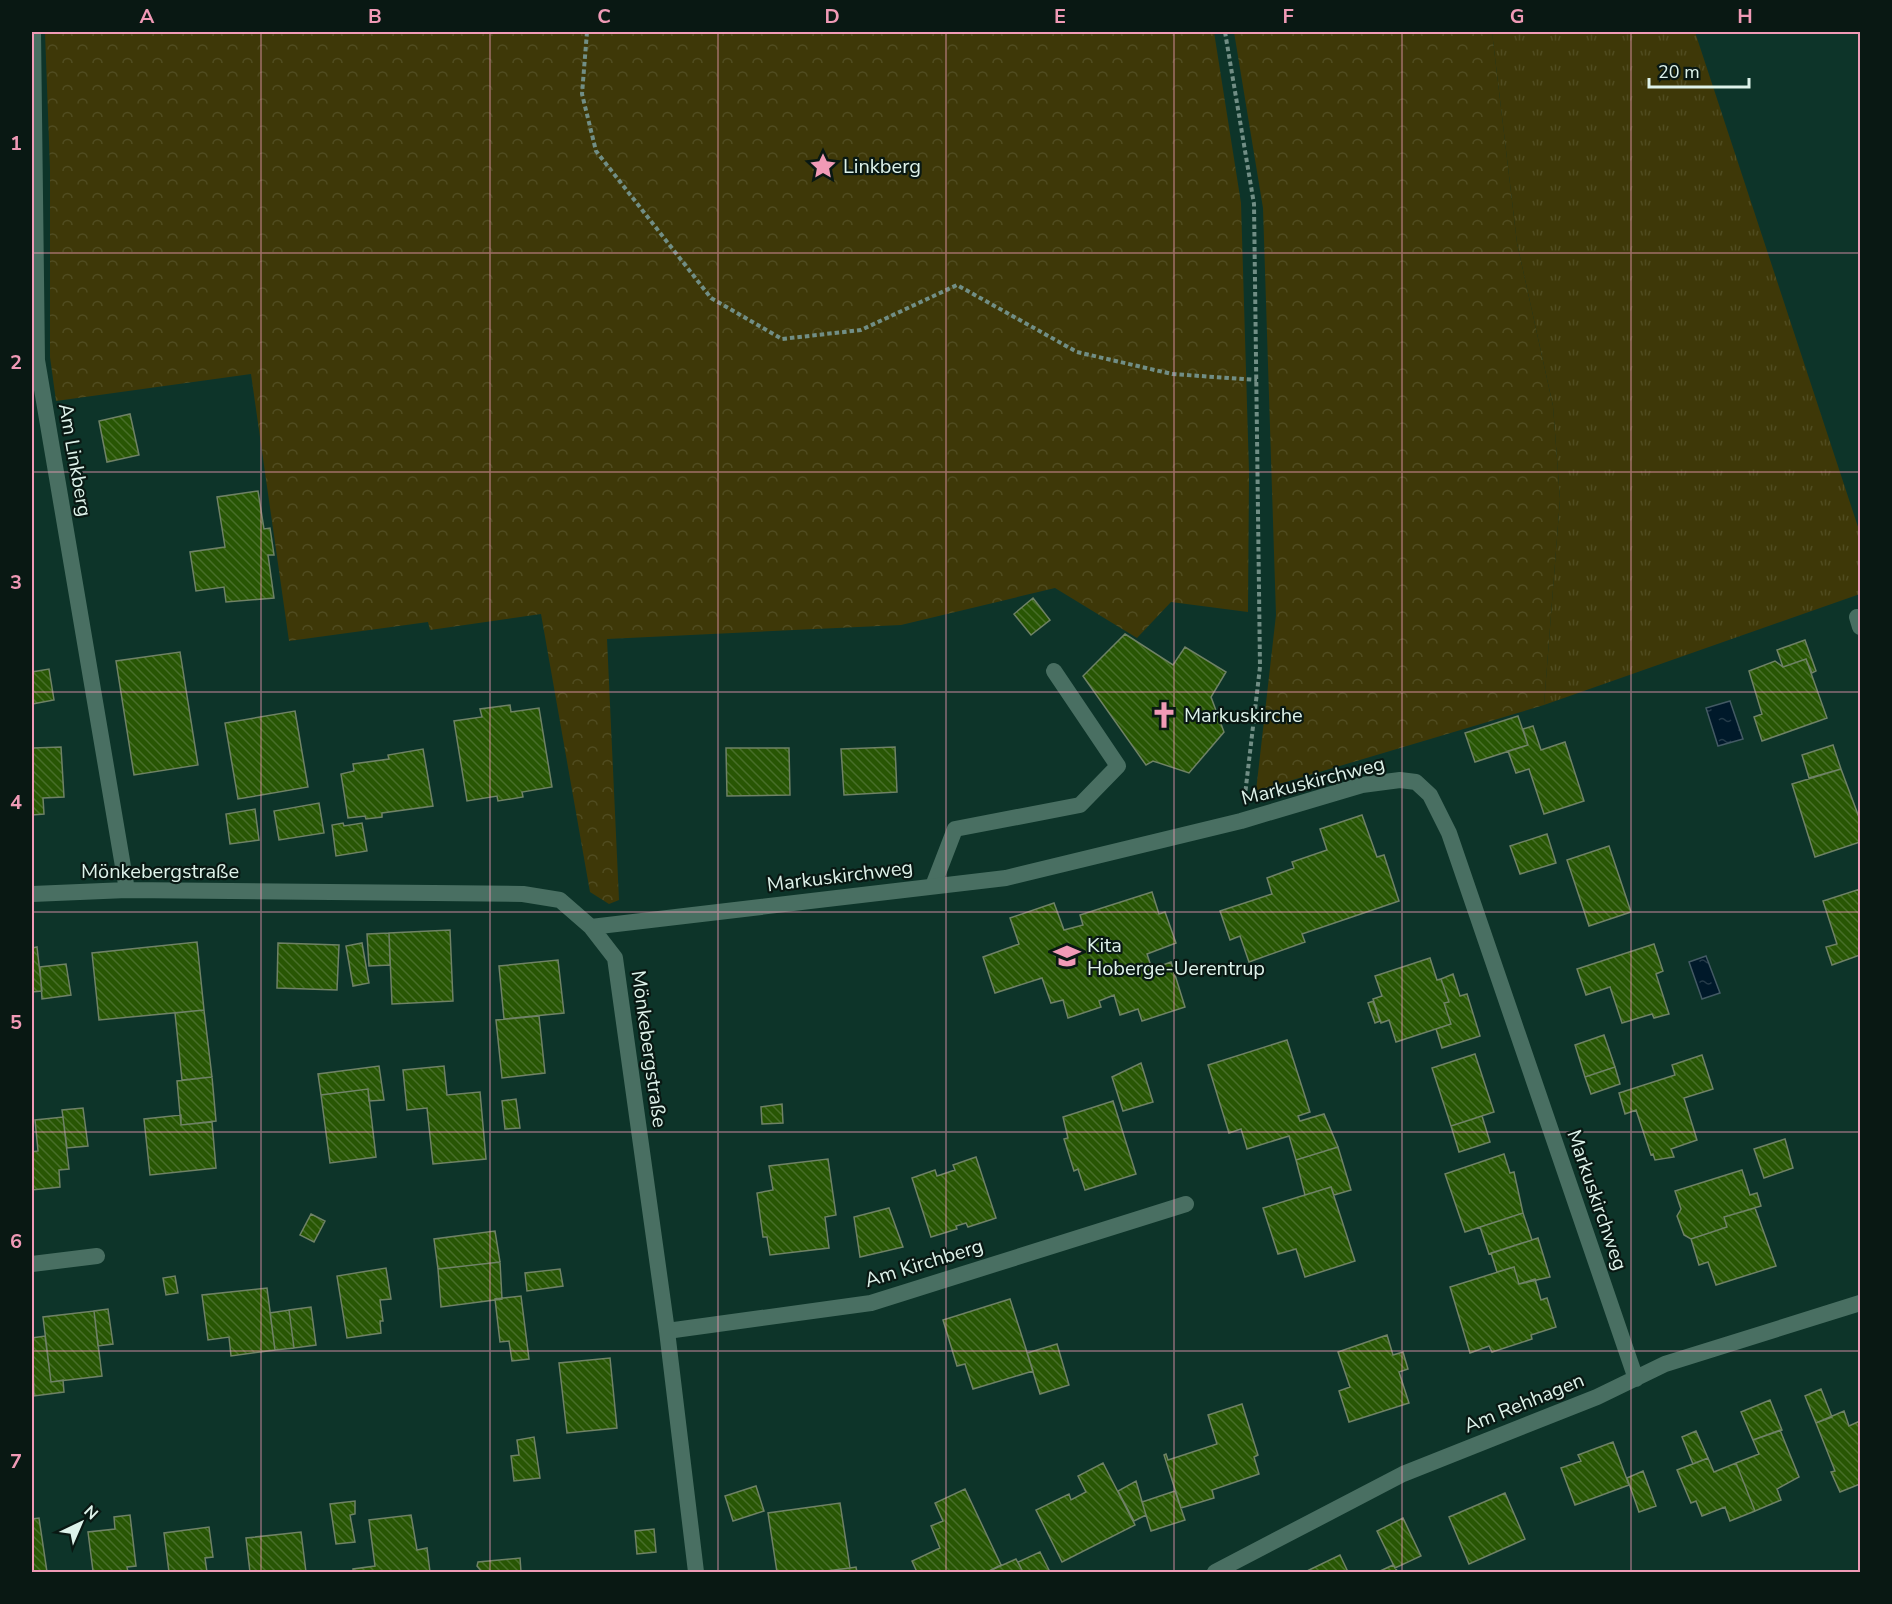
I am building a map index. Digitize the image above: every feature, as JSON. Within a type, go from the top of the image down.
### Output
[{"type":"street","name":"Am Linkberg","points":[[33,32],[37,360],[126,890]]},
{"type":"street","points":[[933,886],[955,829],[1080,806],[1118,766],[1054,671]]},
{"type":"street","name":"Markuskirchweg","points":[[591,927],[1006,878],[1241,821],[1362,785],[1400,780],[1416,782],[1430,795],[1449,833],[1636,1379]]},
{"type":"street","name":"Mönkebergstraße","points":[[32,894],[126,890],[523,894],[560,900],[591,927],[615,958],[667,1331],[696,1572]]},
{"type":"street","name":"Am Kirchberg","points":[[667,1331],[871,1302],[1186,1204]]},
{"type":"street","points":[[32,1264],[96,1256]]},
{"type":"street","name":"Am Rehhagen","points":[[1215,1572],[1403,1474],[1597,1397],[1665,1364],[1860,1303]]},
{"type":"path","points":[[587,32],[582,94],[596,151],[711,298],[782,339],[861,330],[957,285],[1077,352],[1172,374],[1257,380]]},
{"type":"path","points":[[1225,32],[1254,204],[1260,667],[1241,821]]},
{"type":"green space","points":[[45,32],[1214,32],[1241,203],[1249,472],[1248,612],[1171,602],[1137,638],[1055,588],[901,625],[607,639],[619,900],[609,904],[590,892],[541,614],[430,630],[428,622],[289,641],[251,374],[56,401],[50,357],[50,169]]},
{"type":"green space","points":[[1234,32],[1492,32],[1517,243],[1553,406],[1560,499],[1544,705],[1256,791],[1276,615],[1263,208]]},
{"type":"green space","points":[[1492,32],[1695,32],[1860,533],[1860,594],[1544,705],[1560,499],[1553,406],[1517,243]]},
{"type":"water","points":[[1730,701],[1743,739],[1718,746],[1706,708]]},
{"type":"water","points":[[1706,956],[1720,993],[1702,999],[1689,962]]},
{"type":"building","points":[[130,414],[139,455],[107,462],[99,421]]},
{"type":"building","points":[[258,491],[264,529],[270,528],[274,555],[268,555],[274,598],[226,602],[224,587],[196,591],[190,552],[225,547],[217,497]]},
{"type":"building","points":[[1033,598],[1050,620],[1031,635],[1014,614]]},
{"type":"building","name":"Markuskirche","points":[[1125,634],[1173,665],[1185,647],[1226,672],[1211,697],[1224,732],[1189,773],[1153,761],[1146,765],[1083,676]]},
{"type":"building","points":[[1805,640],[1816,671],[1812,673],[1806,659],[1783,667],[1777,650]]},
{"type":"building","points":[[180,652],[198,765],[134,775],[116,661]]},
{"type":"building","points":[[1806,659],[1827,718],[1762,741],[1754,717],[1762,714],[1749,671],[1775,661],[1783,667]]},
{"type":"building","points":[[49,669],[54,700],[32,704],[32,672]]},
{"type":"building","points":[[510,705],[511,712],[539,708],[552,787],[522,792],[523,797],[498,801],[497,796],[467,801],[454,721],[482,717],[480,709]]},
{"type":"building","points":[[295,711],[308,787],[238,799],[225,723]]},
{"type":"building","points":[[1518,716],[1528,745],[1475,762],[1465,733]]},
{"type":"building","points":[[1533,726],[1541,750],[1565,742],[1584,801],[1544,814],[1529,769],[1516,773],[1508,751],[1528,745],[1523,729]]},
{"type":"building","points":[[32,733],[33,748],[61,747],[64,797],[43,798],[44,814],[32,815]]},
{"type":"building","points":[[1833,745],[1841,769],[1809,778],[1802,755]]},
{"type":"building","points":[[895,747],[897,792],[844,795],[841,749]]},
{"type":"building","points":[[726,748],[789,748],[790,795],[727,796]]},
{"type":"building","points":[[423,749],[433,806],[382,813],[382,817],[348,818],[341,774],[354,771],[353,764],[389,759],[388,755]]},
{"type":"building","points":[[1841,769],[1860,820],[1860,842],[1815,857],[1792,784]]},
{"type":"building","points":[[319,803],[324,833],[279,840],[274,811]]},
{"type":"building","points":[[255,809],[259,840],[230,844],[226,814]]},
{"type":"building","points":[[1362,815],[1377,857],[1384,855],[1399,901],[1302,934],[1305,942],[1249,962],[1240,936],[1230,940],[1220,911],[1272,894],[1267,878],[1294,868],[1292,862],[1327,850],[1320,829]]},
{"type":"building","points":[[343,823],[344,826],[362,823],[367,851],[336,856],[332,825]]},
{"type":"building","points":[[1547,834],[1556,863],[1520,874],[1510,846]]},
{"type":"building","points":[[1609,846],[1631,912],[1589,926],[1567,860]]},
{"type":"building","points":[[1860,889],[1860,955],[1832,965],[1826,947],[1837,944],[1823,901]]},
{"type":"building","name":"Kita Hoberge-Uerentrup","points":[[1152,892],[1159,914],[1165,912],[1176,943],[1147,954],[1152,969],[1171,962],[1185,1007],[1142,1021],[1138,1009],[1120,1015],[1114,995],[1099,1001],[1101,1007],[1068,1018],[1063,1000],[1051,1003],[1042,978],[995,993],[983,957],[1019,944],[1010,918],[1054,903],[1064,930],[1083,925],[1080,915]]},
{"type":"building","points":[[450,930],[453,1001],[392,1004],[389,933]]},
{"type":"building","points":[[389,933],[390,965],[369,966],[367,934]]},
{"type":"building","points":[[197,942],[204,1010],[99,1020],[92,953]]},
{"type":"building","points":[[278,943],[339,945],[337,990],[277,988]]},
{"type":"building","points":[[362,943],[369,983],[353,986],[346,946]]},
{"type":"building","points":[[1654,944],[1663,971],[1656,974],[1669,1014],[1654,1018],[1652,1014],[1622,1023],[1610,987],[1586,995],[1577,969]]},
{"type":"building","points":[[37,947],[42,991],[32,992],[32,948]]},
{"type":"building","points":[[1430,958],[1437,980],[1441,979],[1449,1002],[1444,1003],[1451,1024],[1396,1042],[1389,1020],[1381,1023],[1373,999],[1382,996],[1375,976]]},
{"type":"building","points":[[558,960],[564,1013],[504,1019],[499,966]]},
{"type":"building","points":[[66,964],[71,995],[42,999],[40,967]]},
{"type":"building","points":[[1453,974],[1460,996],[1467,994],[1480,1036],[1442,1048],[1436,1029],[1451,1024],[1444,1003],[1449,1002],[1441,979]]},
{"type":"building","points":[[1373,1001],[1380,1021],[1375,1023],[1368,1003]]},
{"type":"building","points":[[204,1010],[212,1077],[182,1080],[175,1013]]},
{"type":"building","points":[[539,1016],[545,1073],[502,1078],[496,1020]]},
{"type":"building","points":[[1604,1035],[1615,1067],[1585,1077],[1575,1045]]},
{"type":"building","points":[[1287,1040],[1310,1112],[1298,1116],[1300,1121],[1324,1114],[1338,1147],[1296,1160],[1289,1136],[1247,1149],[1241,1129],[1229,1133],[1208,1065]]},
{"type":"building","points":[[1475,1054],[1494,1112],[1451,1126],[1432,1068]]},
{"type":"building","points":[[1702,1055],[1713,1089],[1684,1098],[1697,1140],[1671,1149],[1674,1157],[1655,1160],[1653,1154],[1651,1155],[1636,1110],[1625,1114],[1619,1093],[1675,1075],[1672,1065]]},
{"type":"building","points":[[1141,1063],[1153,1102],[1123,1111],[1112,1077]]},
{"type":"building","points":[[379,1066],[384,1100],[369,1101],[368,1089],[321,1095],[318,1074]]},
{"type":"building","points":[[444,1066],[447,1095],[480,1092],[486,1159],[433,1164],[427,1108],[407,1110],[403,1070]]},
{"type":"building","points":[[1615,1067],[1620,1084],[1591,1094],[1585,1077]]},
{"type":"building","points":[[212,1077],[216,1121],[181,1125],[177,1081]]},
{"type":"building","points":[[368,1089],[376,1157],[330,1163],[321,1095]]},
{"type":"building","points":[[516,1099],[520,1128],[505,1129],[502,1101]]},
{"type":"building","points":[[1113,1101],[1136,1174],[1085,1190],[1078,1169],[1074,1171],[1064,1139],[1068,1138],[1063,1117]]},
{"type":"building","points":[[782,1104],[783,1123],[762,1124],[761,1107]]},
{"type":"building","points":[[83,1108],[88,1146],[67,1148],[62,1110]]},
{"type":"building","points":[[181,1115],[181,1125],[212,1122],[216,1168],[150,1175],[144,1119]]},
{"type":"building","points":[[1482,1116],[1490,1142],[1459,1152],[1451,1126]]},
{"type":"building","points":[[63,1117],[69,1169],[59,1170],[60,1187],[32,1190],[32,1152],[38,1151],[35,1120]]},
{"type":"building","points":[[1785,1139],[1793,1168],[1764,1178],[1754,1149]]},
{"type":"building","points":[[1338,1147],[1351,1190],[1334,1195],[1331,1187],[1305,1195],[1296,1160]]},
{"type":"building","points":[[1504,1154],[1510,1173],[1514,1172],[1523,1213],[1465,1232],[1445,1174]]},
{"type":"building","points":[[976,1157],[996,1218],[968,1227],[966,1223],[956,1226],[957,1229],[931,1237],[912,1178],[935,1170],[937,1176],[955,1170],[953,1165]]},
{"type":"building","points":[[828,1159],[836,1215],[825,1217],[829,1248],[770,1255],[767,1237],[763,1237],[757,1193],[773,1190],[769,1166]]},
{"type":"building","points":[[1742,1170],[1750,1195],[1757,1193],[1761,1206],[1724,1217],[1727,1227],[1691,1239],[1684,1235],[1677,1216],[1681,1209],[1675,1191]]},
{"type":"building","points":[[1331,1187],[1355,1261],[1305,1277],[1296,1249],[1278,1254],[1263,1208]]},
{"type":"building","points":[[889,1208],[903,1247],[860,1257],[854,1217]]},
{"type":"building","points":[[1755,1208],[1776,1266],[1716,1285],[1708,1262],[1699,1265],[1691,1239],[1727,1227],[1724,1217]]},
{"type":"building","points":[[1523,1213],[1532,1240],[1489,1254],[1480,1227]]},
{"type":"building","points":[[311,1214],[325,1221],[314,1242],[300,1235]]},
{"type":"building","points":[[495,1231],[500,1262],[438,1269],[434,1239]]},
{"type":"building","points":[[1538,1238],[1550,1277],[1519,1284],[1514,1267],[1497,1272],[1491,1253]]},
{"type":"building","points":[[500,1262],[502,1299],[441,1307],[438,1269]]},
{"type":"building","points":[[1514,1267],[1519,1284],[1535,1279],[1541,1300],[1547,1298],[1556,1327],[1531,1335],[1532,1339],[1492,1352],[1489,1346],[1470,1353],[1450,1287]]},
{"type":"building","points":[[386,1268],[391,1299],[380,1300],[383,1321],[380,1321],[381,1333],[347,1338],[337,1276]]},
{"type":"building","points":[[560,1269],[563,1286],[527,1291],[525,1273]]},
{"type":"building","points":[[175,1276],[178,1293],[166,1295],[163,1278]]},
{"type":"building","points":[[267,1288],[275,1350],[231,1356],[229,1337],[208,1340],[202,1295]]},
{"type":"building","points":[[521,1296],[529,1359],[512,1361],[509,1341],[500,1342],[495,1299]]},
{"type":"building","points":[[1010,1299],[1033,1371],[973,1389],[965,1364],[957,1366],[943,1320]]},
{"type":"building","points":[[311,1307],[316,1345],[294,1348],[289,1310]]},
{"type":"building","points":[[108,1309],[113,1344],[98,1346],[94,1311]]},
{"type":"building","points":[[289,1310],[294,1348],[275,1350],[270,1313]]},
{"type":"building","points":[[94,1311],[102,1376],[51,1382],[43,1317]]},
{"type":"building","points":[[1387,1335],[1393,1355],[1403,1352],[1408,1369],[1399,1372],[1409,1403],[1349,1422],[1339,1391],[1350,1387],[1338,1352]]},
{"type":"building","points":[[45,1336],[51,1382],[63,1380],[64,1392],[34,1396],[32,1338]]},
{"type":"building","points":[[1057,1344],[1069,1385],[1040,1394],[1027,1353]]},
{"type":"building","points":[[610,1358],[617,1428],[567,1433],[559,1363]]},
{"type":"building","points":[[1821,1389],[1832,1417],[1816,1423],[1805,1396]]},
{"type":"building","points":[[1770,1400],[1782,1430],[1753,1440],[1741,1412]]},
{"type":"building","points":[[1242,1404],[1258,1455],[1254,1457],[1259,1474],[1212,1490],[1214,1498],[1181,1508],[1164,1455],[1166,1454],[1168,1460],[1217,1444],[1208,1415]]},
{"type":"building","points":[[1844,1411],[1849,1426],[1860,1421],[1860,1484],[1840,1492],[1831,1472],[1835,1471],[1816,1423]]},
{"type":"building","points":[[1780,1430],[1799,1477],[1777,1489],[1781,1500],[1755,1511],[1736,1463],[1759,1454],[1753,1440]]},
{"type":"building","points":[[1696,1431],[1708,1458],[1693,1464],[1682,1437]]},
{"type":"building","points":[[534,1437],[540,1478],[514,1481],[511,1456],[519,1455],[517,1440]]},
{"type":"building","points":[[1613,1442],[1629,1485],[1575,1505],[1561,1468],[1581,1461],[1578,1455]]},
{"type":"building","points":[[1708,1458],[1714,1472],[1736,1463],[1755,1511],[1730,1521],[1725,1507],[1702,1516],[1696,1501],[1691,1503],[1677,1470]]},
{"type":"building","points":[[1103,1463],[1135,1525],[1062,1562],[1036,1510],[1069,1494],[1071,1500],[1086,1492],[1078,1476]]},
{"type":"building","points":[[1643,1471],[1656,1506],[1639,1512],[1627,1478]]},
{"type":"building","points":[[1136,1481],[1146,1515],[1134,1521],[1118,1491]]},
{"type":"building","points":[[756,1486],[764,1511],[733,1521],[725,1496]]},
{"type":"building","points":[[965,1489],[1001,1565],[987,1572],[917,1572],[912,1561],[940,1548],[931,1526],[943,1521],[935,1503]]},
{"type":"building","points":[[1175,1491],[1185,1520],[1151,1531],[1142,1502]]},
{"type":"building","points":[[1505,1493],[1525,1539],[1469,1564],[1449,1517]]},
{"type":"building","points":[[355,1501],[355,1514],[350,1515],[355,1542],[336,1544],[330,1504]]},
{"type":"building","points":[[840,1503],[850,1568],[818,1572],[777,1572],[768,1513]]},
{"type":"building","points":[[130,1515],[136,1566],[127,1567],[128,1572],[93,1571],[88,1532],[115,1529],[114,1517]]},
{"type":"building","points":[[411,1515],[417,1550],[427,1548],[430,1572],[353,1572],[353,1569],[375,1566],[369,1520]]},
{"type":"building","points":[[39,1518],[47,1572],[32,1572],[32,1519]]},
{"type":"building","points":[[1403,1518],[1421,1556],[1395,1568],[1377,1531]]},
{"type":"building","points":[[209,1527],[213,1557],[205,1558],[207,1572],[169,1572],[164,1533]]},
{"type":"building","points":[[654,1529],[656,1552],[637,1554],[635,1531]]},
{"type":"building","points":[[301,1532],[306,1572],[250,1572],[246,1538]]},
{"type":"building","points":[[1040,1552],[1050,1572],[1023,1572],[1018,1562]]},
{"type":"building","points":[[1340,1555],[1348,1572],[1305,1572]]},
{"type":"building","points":[[520,1558],[521,1572],[482,1572],[477,1566],[478,1562]]},
{"type":"building","points":[[1016,1559],[1023,1572],[987,1572]]},
{"type":"building","points":[[1393,1565],[1398,1572],[1378,1572]]},
{"type":"building","points":[[856,1567],[857,1572],[818,1572],[850,1568]]},
{"type":"place","name":"Linkberg","points":[[823,166]]},
{"type":"place","name":"Markuskirche","points":[[1164,715]]},
{"type":"place","name":"Kita Hoberge-Uerentrup","points":[[1067,956]]}]
